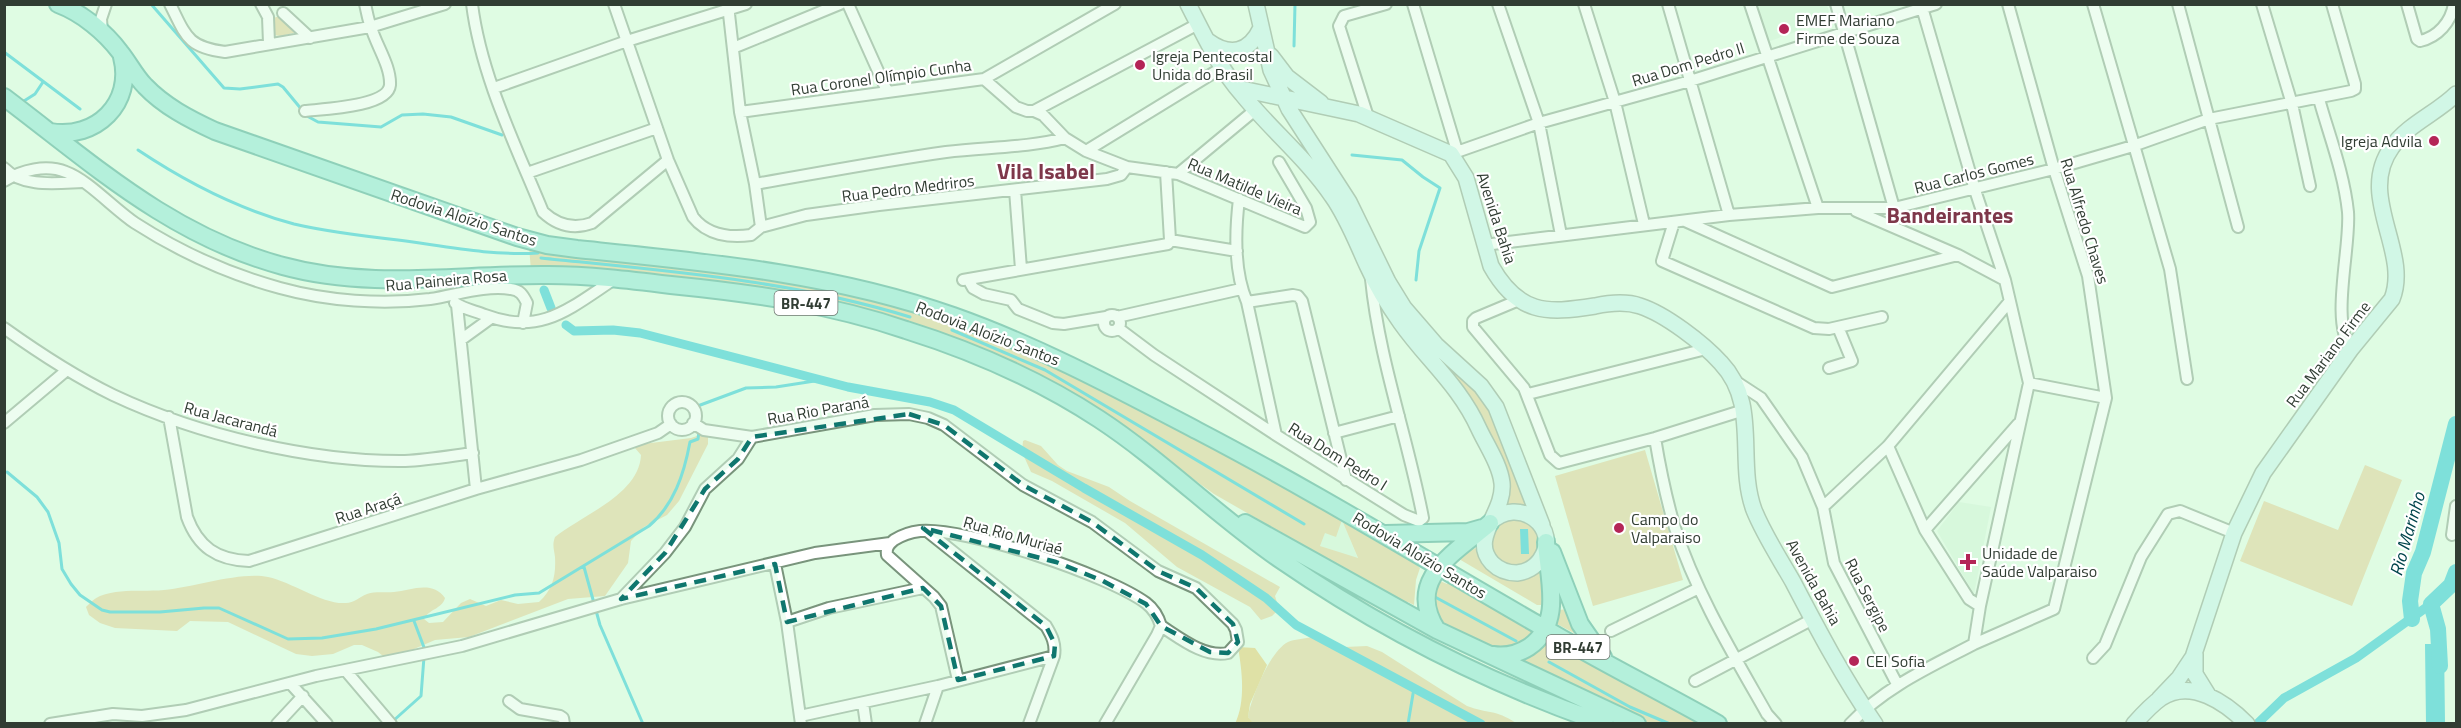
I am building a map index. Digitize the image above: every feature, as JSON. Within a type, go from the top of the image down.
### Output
[{"type":"main road","points":[[1188,4],[1237,88],[1316,175],[1332,196],[1346,218],[1371,273],[1410,336],[1451,382],[1474,419],[1501,479],[1501,501],[1484,535],[1484,549],[1491,561],[1501,570],[1515,573],[1528,570],[1539,561],[1545,537]]},
{"type":"main road","points":[[1256,4],[1271,70],[1283,98],[1303,134],[1350,202],[1388,282],[1404,308],[1436,345],[1476,381],[1496,408],[1580,624],[1592,644],[1610,664]]},
{"type":"main road","name":"Rodovia Aloízio Santos","points":[[61,5],[102,32],[119,50],[144,85],[190,120],[215,131],[491,229],[547,245],[772,271],[846,285],[954,316],[1059,359],[1271,469],[1386,534],[1545,629],[1718,723]]},
{"type":"main road","points":[[1208,41],[1219,50],[1233,52],[1246,47],[1262,35]]},
{"type":"main road","points":[[1262,35],[1274,61],[1287,77],[1329,107]]},
{"type":"main road","points":[[50,132],[68,134],[85,130],[108,116],[118,101],[124,84],[124,67],[119,50]]},
{"type":"main road","points":[[1237,88],[1368,117],[1454,153]]},
{"type":"main road","name":"Rua Mariano Firme","points":[[2196,650],[2234,532],[2263,473],[2351,349],[2387,307],[2396,290],[2397,272],[2381,210],[2381,183],[2385,160],[2400,138],[2457,94]]},
{"type":"main road","name":"Rodovia Aloízio Santos","points":[[4,97],[159,213],[220,243],[284,267],[325,275],[396,280],[550,275],[728,291],[794,301],[868,318],[961,349],[1055,393],[1100,419],[1282,561],[1375,621],[1498,682],[1605,723]]},
{"type":"main road","points":[[1303,134],[1305,123],[1312,115],[1329,107]]},
{"type":"main road","name":"Avenida Bahia","points":[[1454,153],[1474,201],[1484,245],[1497,277],[1519,300],[1532,307],[1550,311],[1565,311],[1614,303],[1639,305],[1656,313],[1706,349],[1735,381],[1746,399],[1751,500],[1755,513],[1864,709],[1875,723]]},
{"type":"main road","points":[[1197,496],[1437,630],[1637,723]]},
{"type":"main road","points":[[1386,534],[1468,532],[1508,512],[1521,512],[1534,518],[1545,537],[1552,605],[1550,619],[1545,629],[1526,649],[1508,655],[1489,655]]},
{"type":"main road","points":[[1437,630],[1427,610],[1426,598],[1430,579],[1439,567],[1490,523]]},
{"type":"main road","points":[[2196,650],[2196,674],[2208,695],[2245,721]]},
{"type":"main road","points":[[2134,723],[2185,671],[2196,650]]},
{"type":"main road","points":[[2159,699],[2171,693],[2185,691],[2208,695]]},
{"type":"street","points":[[102,32],[101,19],[106,4]]},
{"type":"street","points":[[170,4],[190,41],[203,49],[225,52],[370,27],[444,5]]},
{"type":"street","points":[[261,4],[268,17],[269,44]]},
{"type":"street","points":[[305,111],[356,106],[388,91],[390,84],[388,72],[370,27],[365,4]]},
{"type":"street","points":[[472,4],[479,45],[494,88],[543,212],[554,222],[568,226],[583,226],[592,223],[668,160]]},
{"type":"street","name":"Rua Pedro Medriros","points":[[614,4],[668,160],[693,217],[699,225],[716,233],[734,236],[751,235],[761,227],[806,216],[879,205],[1107,179],[1121,175],[1127,167]]},
{"type":"street","points":[[494,88],[627,41],[729,7],[746,4]]},
{"type":"street","points":[[733,48],[840,4]]},
{"type":"street","points":[[848,4],[887,91]]},
{"type":"street","name":"Rua Coronel Olímpio Cunha","points":[[740,112],[984,79],[1115,4]]},
{"type":"street","points":[[1368,117],[1340,33],[1341,21],[1344,16],[1386,4]]},
{"type":"street","points":[[1413,4],[1454,153]]},
{"type":"street","points":[[1498,4],[1539,123],[1561,235]]},
{"type":"street","points":[[1584,4],[1615,102],[1644,224]]},
{"type":"street","points":[[1668,4],[1729,215]]},
{"type":"street","points":[[1750,4],[1765,56],[1818,208]]},
{"type":"street","points":[[1836,4],[1894,208]]},
{"type":"street","name":"Rua Dom Pedro II","points":[[1454,153],[1539,123],[1690,81],[1922,6],[1935,4]]},
{"type":"street","name":"Rua Alfredo Chaves","points":[[1974,644],[2054,609],[2106,398],[2088,276],[2054,169],[2008,4]]},
{"type":"street","points":[[2093,4],[2170,269],[2187,379]]},
{"type":"street","points":[[2178,4],[2238,227]]},
{"type":"street","points":[[2262,4],[2292,104],[2310,186]]},
{"type":"street","name":"Rua Carlos Gomes","points":[[1484,245],[1729,215],[1818,208],[1894,208],[2054,169],[2133,146],[2209,119],[2319,99],[2355,89],[2332,4]]},
{"type":"street","points":[[2407,4],[2417,39],[2420,41],[2441,30],[2452,15],[2454,4]]},
{"type":"street","points":[[1850,723],[1864,709],[1898,684],[1974,644],[1980,606],[2029,383],[2005,280],[1975,190],[1922,6]]},
{"type":"street","points":[[729,7],[740,112],[755,184],[761,227]]},
{"type":"street","points":[[268,17],[284,9],[310,38]]},
{"type":"street","points":[[1034,111],[1198,24]]},
{"type":"street","points":[[1086,151],[1223,67]]},
{"type":"street","name":"Rua Matilde Vieira","points":[[984,79],[1016,107],[1034,111],[1049,120],[1065,138],[1086,151],[1127,167],[1178,174],[1301,227],[1308,225],[1306,208],[1279,162]]},
{"type":"street","points":[[2319,99],[2343,181],[2348,212],[2342,290],[2345,340],[2351,349]]},
{"type":"street","points":[[1178,174],[1255,110]]},
{"type":"street","points":[[527,173],[657,128]]},
{"type":"street","points":[[755,184],[922,155],[974,148],[1043,144],[1065,138]]},
{"type":"street","points":[[1166,172],[1170,240]]},
{"type":"street","name":"Rua Paineira Rosa","points":[[7,175],[37,183],[82,182],[134,222],[180,250],[230,273],[283,289],[337,298],[391,301],[447,296],[491,288],[515,289],[521,292],[527,303],[523,323]]},
{"type":"street","points":[[1015,190],[1021,269]]},
{"type":"street","name":"Rua Dom Pedro I","points":[[1239,199],[1236,218],[1241,289],[1247,302],[1276,435],[1404,515],[1415,520],[1422,520],[1418,490],[1399,416]]},
{"type":"street","points":[[1853,209],[1958,255],[2005,280]]},
{"type":"street","points":[[1882,317],[1838,327],[1814,328],[1662,261],[1679,221],[1832,287],[1958,255]]},
{"type":"street","points":[[1237,251],[1170,240],[1163,246],[966,279],[973,288],[984,294],[1011,300],[1018,309],[1053,323],[1064,324],[1114,321],[1241,289]]},
{"type":"street","points":[[1334,434],[1399,416],[1382,342],[1371,273]]},
{"type":"street","points":[[447,296],[458,305],[491,318],[508,323],[523,323],[550,319],[613,280]]},
{"type":"street","points":[[1247,302],[1293,296],[1298,296],[1302,301],[1346,480]]},
{"type":"street","points":[[1519,300],[1476,318],[1473,327],[1528,394],[1550,455],[1559,463],[1655,438],[1746,399]]},
{"type":"street","points":[[1823,507],[1888,446],[2010,301]]},
{"type":"street","name":"Rua Paineira Rosa","points":[[458,305],[476,489]]},
{"type":"street","points":[[462,339],[491,318]]},
{"type":"street","points":[[1114,321],[1154,355],[1276,435]]},
{"type":"street","points":[[1829,368],[1852,361],[1838,327]]},
{"type":"street","name":"Rua Jacarandá","points":[[4,328],[67,370],[114,395],[170,417],[256,442],[329,458],[406,461],[473,453]]},
{"type":"street","points":[[1528,394],[1706,349]]},
{"type":"street","points":[[4,423],[67,370]]},
{"type":"street","points":[[2029,383],[2106,398]]},
{"type":"street","name":"Rua Sergipe","points":[[1746,399],[1761,398],[1802,457],[1823,507],[1826,532],[1834,563],[1898,684]]},
{"type":"street","points":[[677,402],[684,402],[694,410],[693,423],[682,430],[670,424],[668,412],[677,402]]},
{"type":"street","name":"Rua Rio Paraná","points":[[141,719],[186,710],[290,683],[462,646],[621,599],[665,553],[685,527],[705,489],[738,459],[753,437],[875,415],[909,414],[928,418],[944,425],[1023,485],[1092,522],[1158,571],[1196,588],[1233,624],[1238,636]]},
{"type":"street","name":"Rua Araçá","points":[[170,417],[187,517],[193,532],[210,550],[233,561],[249,561],[266,557],[476,489],[581,460],[658,433],[670,424]]},
{"type":"street","points":[[1925,530],[2020,422]]},
{"type":"street","points":[[693,423],[705,430],[753,437]]},
{"type":"street","points":[[1655,438],[1675,529],[1699,588],[1737,660],[1773,721]]},
{"type":"street","points":[[1888,446],[1925,530],[1969,600],[1980,606]]},
{"type":"street","points":[[2452,535],[2457,506]]},
{"type":"street","points":[[2093,658],[2105,645],[2141,556],[2168,514],[2180,511],[2234,532]]},
{"type":"street","points":[[927,531],[1046,626],[1055,644],[1054,656],[1029,723]]},
{"type":"street","name":"Rua Rio Muriaé","points":[[621,599],[815,553],[890,543],[909,533],[927,531],[973,538],[1056,562],[1103,581],[1146,604],[1157,615],[1161,626],[1190,645],[1224,654],[1232,651],[1238,642],[1238,636]]},
{"type":"street","points":[[890,543],[887,547],[887,555],[942,606],[958,680]]},
{"type":"street","points":[[775,564],[787,622],[801,720],[1054,656]]},
{"type":"street","points":[[787,622],[829,609],[923,588]]},
{"type":"street","points":[[1611,631],[1699,588]]},
{"type":"street","points":[[1695,681],[1813,619]]},
{"type":"street","points":[[1105,723],[1161,626]]},
{"type":"street","points":[[346,671],[392,723]]},
{"type":"street","points":[[290,683],[327,723]]},
{"type":"street","points":[[925,723],[938,686]]},
{"type":"street","points":[[277,723],[303,696]]},
{"type":"street","points":[[509,701],[520,709],[560,716],[564,723]]},
{"type":"street","points":[[863,703],[866,723]]},
{"type":"street","points":[[50,723],[113,714],[156,723]]},
{"type":"highlighted area","points":[[909,414],[944,425],[1023,485],[1092,522],[1158,571],[1196,588],[1233,624],[1238,642],[1228,653],[1210,652],[1161,626],[1146,604],[1103,581],[1056,562],[923,528],[1046,626],[1055,644],[1054,656],[958,680],[941,606],[923,588],[787,622],[775,564],[621,599],[665,553],[705,489],[738,459],[752,437]]},
{"type":"shaded area","name":"EMEF Mariano Firme de Souza","points":[[1755,5],[1827,5],[1831,19],[1770,41],[1766,38]]},
{"type":"shaded area","points":[[283,17],[297,32],[281,36],[273,35],[271,20]]},
{"type":"shaded area","points":[[529,247],[773,277],[904,306],[1035,355],[1247,462],[1419,562],[1414,605],[1408,602],[1406,604],[1214,494],[1108,418],[906,324],[531,270]],"holes":[[[1342,520],[1358,558],[1320,546],[1325,533],[1336,537]]]},
{"type":"shaded area","points":[[1371,257],[1488,402],[1529,508],[1505,504],[1507,489]]},
{"type":"shaded area","points":[[703,434],[708,437],[708,444],[679,501],[667,515],[644,527],[631,541],[628,563],[605,596],[568,599],[469,637],[435,640],[407,652],[383,656],[362,645],[354,645],[333,654],[312,656],[296,654],[228,622],[190,621],[177,631],[115,628],[100,623],[89,615],[86,607],[98,597],[116,592],[164,590],[245,576],[268,577],[337,603],[352,602],[367,594],[421,588],[434,589],[445,598],[441,605],[424,619],[429,623],[443,622],[461,603],[470,599],[486,606],[501,600],[518,604],[539,602],[548,592],[554,576],[555,537],[607,503],[631,482],[638,469],[641,455],[635,445],[691,438]]},
{"type":"shaded area","points":[[1025,440],[1041,446],[1058,465],[1067,471],[1109,487],[1280,587],[1275,596],[1279,609],[1272,616],[1261,620],[1250,607],[1177,567],[1125,523],[1052,481],[1031,472],[1022,452]]},
{"type":"shaded area","name":"Campo do Valparaiso","points":[[1645,450],[1683,580],[1593,606],[1555,476]]},
{"type":"shaded area","points":[[2365,465],[2402,480],[2352,606],[2240,561],[2264,501],[2338,530]]},
{"type":"shaded area","name":"Unidade de Saúde Valparaiso","points":[[1959,502],[1991,507],[1974,594],[1937,531]]},
{"type":"shaded area","points":[[1520,518],[1535,529],[1539,540],[1534,556],[1526,564],[1514,567],[1499,560],[1493,551],[1491,537],[1499,523]]},
{"type":"shaded area","points":[[1342,519],[1358,559],[1320,546],[1325,533]]},
{"type":"shaded area","points":[[1473,548],[1478,549],[1515,580],[1529,578],[1542,571],[1545,605],[1537,605],[1459,559]]},
{"type":"shaded area","points":[[1440,581],[1447,584],[1449,581],[1532,628],[1533,636],[1526,643],[1496,651],[1447,627],[1433,611],[1436,587]]},
{"type":"shaded area","points":[[1568,609],[1576,628],[1574,633],[1557,624],[1559,610]]},
{"type":"shaded area","points":[[1311,637],[1345,647],[1367,646],[1382,652],[1467,706],[1497,714],[1516,723],[1253,724],[1248,717],[1268,665],[1281,647],[1288,642]]},
{"type":"shaded area","points":[[1549,638],[1703,723],[1648,723],[1524,665],[1524,661]]},
{"type":"shaded area","points":[[1238,647],[1255,648],[1267,665],[1250,704],[1248,717],[1253,723],[1235,724],[1242,696]]},
{"type":"water","points":[[1520,529],[1528,529],[1529,554],[1521,554]]},
{"type":"water","points":[[2425,644],[2444,644],[2445,723],[2426,723]]},
{"type":"waterway","points":[[151,4],[224,88],[240,89],[278,84],[307,116],[318,122],[381,127],[402,115],[423,114],[451,117],[502,135]]},
{"type":"waterway","points":[[1294,46],[1295,4]]},
{"type":"waterway","points":[[4,52],[80,109]]},
{"type":"waterway","points":[[24,101],[35,94],[43,82]]},
{"type":"waterway","points":[[138,150],[213,193],[253,211],[294,224],[346,234],[468,250],[538,253]]},
{"type":"waterway","points":[[1352,155],[1402,160],[1440,188],[1419,251],[1416,280]]},
{"type":"waterway","points":[[541,258],[727,278],[819,294],[910,317]]},
{"type":"waterway","points":[[544,290],[551,308]]},
{"type":"waterway","points":[[566,325],[574,331],[613,330],[640,333],[848,387],[930,402],[954,410],[1202,555],[1266,598],[1296,625],[1481,724]]},
{"type":"waterway","points":[[952,330],[1045,370],[1304,524]]},
{"type":"waterway","points":[[698,422],[695,407],[746,388],[776,387],[821,380]]},
{"type":"waterway","name":"Rio Marinho","points":[[2412,619],[2410,601],[2414,573],[2423,552],[2456,424]]},
{"type":"waterway","points":[[7,472],[37,497],[48,512],[59,543],[62,569],[80,595],[102,610],[160,612],[219,608],[288,639],[322,638],[376,629],[515,595],[539,593],[649,526],[658,518],[677,488],[690,442],[698,439],[699,431]]},
{"type":"waterway","points":[[584,567],[600,625],[643,724]]},
{"type":"waterway","name":"Rio Marinho","points":[[2440,666],[2438,629],[2431,604],[2451,585],[2456,572]]},
{"type":"waterway","points":[[1435,597],[1516,641]]},
{"type":"waterway","points":[[2257,724],[2284,698],[2356,658],[2431,604]]},
{"type":"waterway","points":[[414,621],[425,650]]},
{"type":"waterway","points":[[393,721],[421,696],[424,657]]},
{"type":"waterway","points":[[1549,662],[1630,707],[1670,724]]},
{"type":"waterway","points":[[1408,724],[1414,688]]},
{"type":"place","name":"EMEF Mariano Firme de Souza","points":[[1784,29]]},
{"type":"place","name":"Igreja Pentecostal Unida do Brasil","points":[[1140,65]]},
{"type":"place","name":"Igreja Advila","points":[[2434,141]]},
{"type":"place","name":"Campo do Valparaiso","points":[[1619,528]]},
{"type":"place","name":"Unidade de Saúde Valparaiso","points":[[1968,562]]},
{"type":"place","name":"CEI Sofia","points":[[1854,661]]},
{"type":"district","name":"Vila Isabel","points":[[1046,171]]},
{"type":"district","name":"Bandeirantes","points":[[1950,215]]}]
